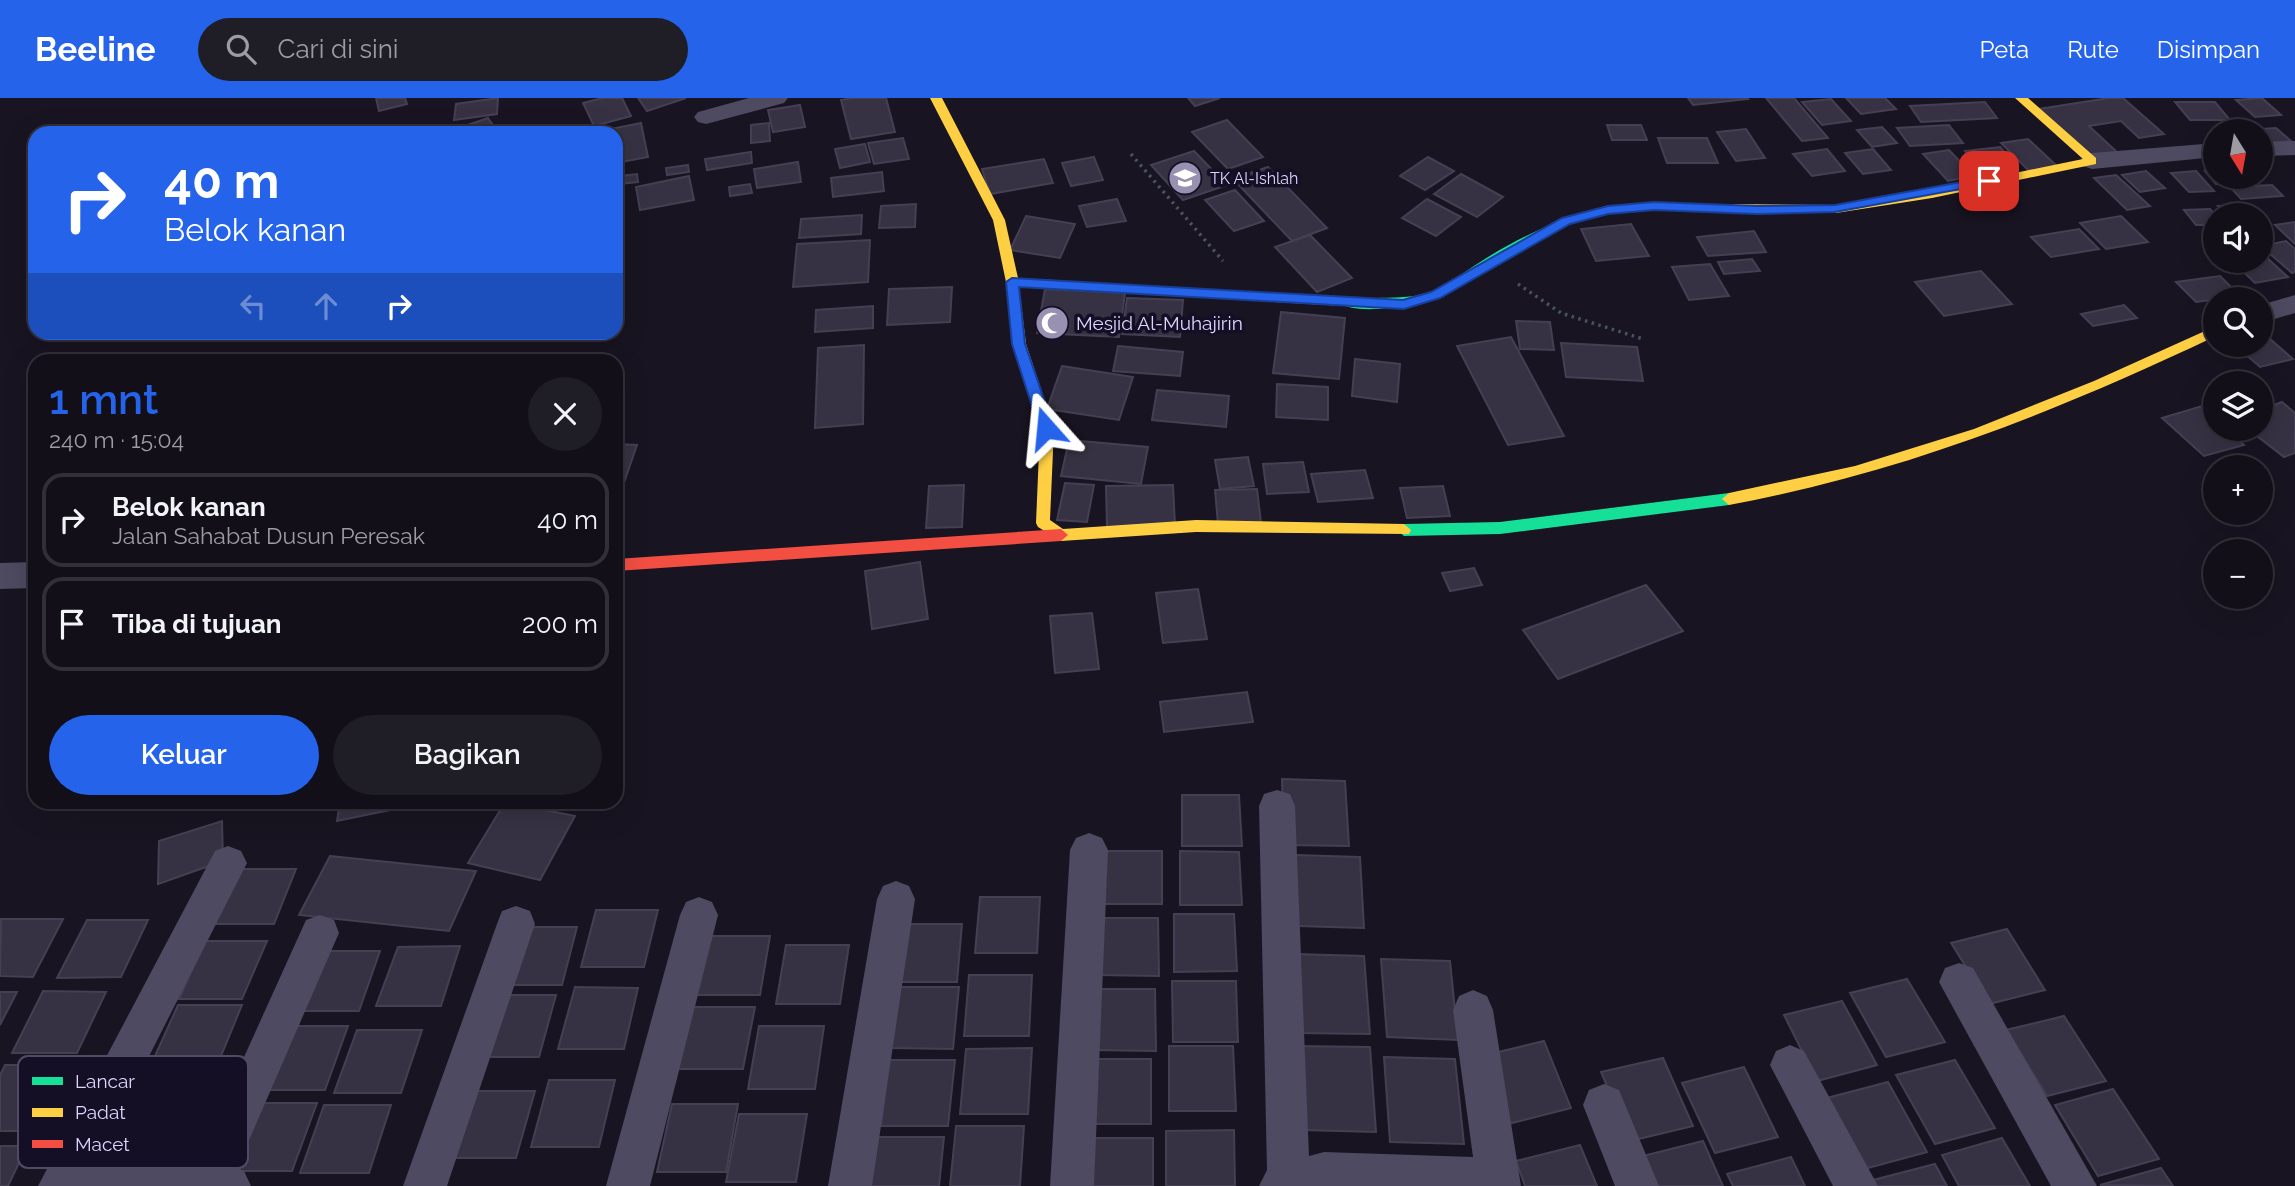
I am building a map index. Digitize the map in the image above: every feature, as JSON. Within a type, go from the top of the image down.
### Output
[{"type":"street","points":[[706,117],[776,98]]},
{"type":"street","points":[[936,98],[999,220],[1012,282],[1019,344],[1046,428],[1041,515],[1043,523],[1061,536]]},
{"type":"street","points":[[2021,98],[2092,161]]},
{"type":"street","points":[[2273,149],[2295,148]]},
{"type":"street","points":[[1012,282],[1404,304],[1436,295],[1566,221],[1608,210],[1654,206],[1744,210],[1835,209],[2092,161],[2203,151]]},
{"type":"street","points":[[2273,310],[2295,304]]},
{"type":"street","points":[[623,565],[1196,526],[1375,530],[1500,528],[1681,506],[1771,492],[1927,451],[2119,377],[2203,336]]},
{"type":"street","points":[[0,576],[28,575]]},
{"type":"street","points":[[1277,806],[1285,1184],[1324,1173],[1498,1183],[1473,1010]]},
{"type":"street","points":[[1072,1186],[1089,850]]},
{"type":"street","points":[[127,1056],[228,863]]},
{"type":"street","points":[[850,1186],[896,899]]},
{"type":"street","points":[[628,1186],[699,915]]},
{"type":"street","points":[[425,1186],[516,924]]},
{"type":"street","points":[[248,1112],[320,933]]},
{"type":"street","points":[[1959,982],[2075,1186]]},
{"type":"street","points":[[1790,1065],[1856,1186]]},
{"type":"street","points":[[1604,1105],[1637,1186]]},
{"type":"street","points":[[64,1177],[218,1186],[225,1168]]},
{"type":"path","points":[[1131,155],[1207,245],[1258,297]]},
{"type":"path","points":[[1495,261],[1530,295],[1559,314],[1643,339]]},
{"type":"building","points":[[376,98],[405,98],[407,104],[379,111]]},
{"type":"building","points":[[498,98],[497,114],[454,120],[456,104]]},
{"type":"building","points":[[603,98],[622,98],[631,116],[594,126],[583,103]]},
{"type":"building","points":[[638,98],[686,98],[647,111]]},
{"type":"building","points":[[886,98],[895,132],[851,139],[841,100]]},
{"type":"building","points":[[1188,98],[1220,98],[1195,106]]},
{"type":"building","points":[[1688,98],[1747,98],[1748,99],[1693,105]]},
{"type":"building","points":[[1766,98],[1794,98],[1828,138],[1802,141]]},
{"type":"building","points":[[1846,98],[1885,98],[1896,109],[1861,114]]},
{"type":"building","points":[[2123,98],[2164,134],[2139,138],[2121,121],[2089,126],[2117,152],[2090,156],[2039,109]]},
{"type":"building","points":[[2262,98],[2281,115],[2255,117],[2236,100]]},
{"type":"building","points":[[1831,99],[1851,121],[1822,125],[1802,102]]},
{"type":"building","points":[[1985,102],[1997,118],[1921,122],[1910,106]]},
{"type":"building","points":[[2175,102],[2215,102],[2229,119],[2203,119],[2190,120]]},
{"type":"building","points":[[800,105],[805,127],[773,132],[768,110]]},
{"type":"building","points":[[488,118],[494,126],[465,126]]},
{"type":"building","points":[[1227,120],[1263,157],[1228,169],[1192,132]]},
{"type":"building","points":[[641,123],[648,157],[623,162],[623,127]]},
{"type":"building","points":[[769,123],[770,141],[751,143],[751,125]]},
{"type":"building","points":[[1607,125],[1641,125],[1647,140],[1612,140]]},
{"type":"building","points":[[1949,125],[1963,143],[1910,146],[1897,128]]},
{"type":"building","points":[[1882,127],[1897,143],[1872,147],[1857,130]]},
{"type":"building","points":[[2273,128],[2276,128],[2291,141],[2273,143]]},
{"type":"building","points":[[1746,129],[1765,158],[1736,161],[1717,132]]},
{"type":"building","points":[[903,138],[909,159],[874,164],[868,143]]},
{"type":"building","points":[[1658,138],[1707,138],[1718,163],[1667,163]]},
{"type":"building","points":[[2028,139],[2057,166],[2029,171],[2001,143]]},
{"type":"building","points":[[865,144],[870,162],[840,168],[835,149]]},
{"type":"building","points":[[2000,147],[2017,167],[1981,171],[1965,151]]},
{"type":"building","points":[[1827,149],[1845,171],[1812,176],[1793,154]]},
{"type":"building","points":[[1873,149],[1891,170],[1863,174],[1845,153]]},
{"type":"building","points":[[1949,150],[1974,176],[1948,181],[1923,154]]},
{"type":"building","points":[[1194,151],[1227,185],[1183,200],[1151,165]]},
{"type":"building","points":[[751,152],[752,163],[707,170],[705,159]]},
{"type":"building","points":[[1094,157],[1103,180],[1071,186],[1062,163]]},
{"type":"building","points":[[1428,157],[1454,171],[1425,190],[1400,176]]},
{"type":"building","points":[[1044,159],[1053,183],[990,194],[982,169]]},
{"type":"building","points":[[798,162],[801,182],[757,188],[754,169]]},
{"type":"building","points":[[688,165],[689,172],[667,175],[666,168]]},
{"type":"building","points":[[1268,167],[1327,228],[1292,241],[1233,179]]},
{"type":"building","points":[[2146,171],[2165,188],[2140,192],[2122,175]]},
{"type":"building","points":[[2196,171],[2203,179],[2203,189],[2214,191],[2189,192],[2171,173]]},
{"type":"building","points":[[882,172],[884,191],[833,197],[831,178]]},
{"type":"building","points":[[637,174],[638,182],[623,184],[623,176]]},
{"type":"building","points":[[1461,174],[1503,197],[1477,217],[1434,194]]},
{"type":"building","points":[[2116,175],[2150,206],[2127,210],[2094,178]]},
{"type":"building","points":[[689,176],[694,200],[640,210],[636,187]]},
{"type":"building","points":[[750,184],[752,193],[730,196],[729,187]]},
{"type":"building","points":[[2273,186],[2283,196],[2241,199],[2232,189],[2273,189]]},
{"type":"building","points":[[1235,190],[1264,221],[1234,231],[1205,200]]},
{"type":"building","points":[[1117,199],[1126,221],[1087,227],[1079,206]]},
{"type":"building","points":[[1427,199],[1461,217],[1436,236],[1402,218]]},
{"type":"building","points":[[916,204],[915,227],[879,228],[881,206]]},
{"type":"building","points":[[2203,209],[2203,225],[2196,225],[2184,210]]},
{"type":"building","points":[[862,215],[861,234],[799,238],[801,219]]},
{"type":"building","points":[[1026,216],[1075,224],[1060,258],[1010,250]]},
{"type":"building","points":[[2121,216],[2148,242],[2106,249],[2080,223]]},
{"type":"building","points":[[2295,222],[2295,244],[2275,225]]},
{"type":"building","points":[[1631,224],[1649,256],[1596,261],[1581,229]]},
{"type":"building","points":[[2079,229],[2099,249],[2051,257],[2031,237]]},
{"type":"building","points":[[1754,231],[1766,252],[1708,256],[1697,237]]},
{"type":"building","points":[[1310,235],[1352,278],[1317,292],[1275,247]]},
{"type":"building","points":[[870,240],[868,282],[793,287],[797,244]]},
{"type":"building","points":[[2286,241],[2295,249],[2295,272],[2292,273],[2273,256],[2273,244]]},
{"type":"building","points":[[1752,259],[1760,271],[1724,274],[1718,262]]},
{"type":"building","points":[[2273,263],[2288,277],[2255,283],[2245,273],[2273,273]]},
{"type":"building","points":[[1710,264],[1729,296],[1689,300],[1672,267]]},
{"type":"building","points":[[1981,271],[2012,304],[1944,316],[1915,282]]},
{"type":"building","points":[[2220,276],[2231,287],[2203,287],[2203,301],[2196,302],[2176,282]]},
{"type":"building","points":[[952,287],[950,322],[887,325],[889,289]]},
{"type":"building","points":[[1045,289],[1125,293],[1119,337],[1037,333]]},
{"type":"building","points":[[1127,298],[1183,300],[1180,337],[1122,334]]},
{"type":"building","points":[[2124,305],[2137,318],[2093,326],[2081,314]]},
{"type":"building","points":[[873,306],[873,328],[815,332],[816,310]]},
{"type":"building","points":[[1281,312],[1345,318],[1339,379],[1273,373]]},
{"type":"building","points":[[1516,321],[1550,322],[1554,350],[1520,349]]},
{"type":"building","points":[[1511,337],[1564,436],[1508,445],[1457,346]]},
{"type":"building","points":[[2273,342],[2293,359],[2260,367],[2248,357],[2273,357]]},
{"type":"building","points":[[1561,343],[1637,347],[1643,381],[1566,377]]},
{"type":"building","points":[[864,345],[863,424],[815,428],[818,348]]},
{"type":"building","points":[[1118,346],[1183,352],[1180,376],[1113,371]]},
{"type":"building","points":[[1355,359],[1400,364],[1397,402],[1352,396]]},
{"type":"building","points":[[1062,366],[1133,377],[1119,420],[1047,409]]},
{"type":"building","points":[[1277,384],[1328,387],[1328,420],[1276,417]]},
{"type":"building","points":[[1157,390],[1229,396],[1226,427],[1152,420]]},
{"type":"building","points":[[2282,402],[2295,413],[2295,453],[2284,457],[2263,441],[2273,441],[2273,405]]},
{"type":"building","points":[[2202,406],[2203,441],[2240,441],[2244,445],[2203,455],[2162,418]]},
{"type":"building","points":[[1069,440],[1148,447],[1141,484],[1061,476]]},
{"type":"building","points":[[623,444],[637,445],[623,486]]},
{"type":"building","points":[[1248,457],[1254,486],[1220,489],[1215,460]]},
{"type":"building","points":[[1303,462],[1309,492],[1267,494],[1263,464]]},
{"type":"building","points":[[1365,470],[1373,498],[1318,502],[1311,474]]},
{"type":"building","points":[[1065,483],[1094,485],[1087,522],[1057,520]]},
{"type":"building","points":[[964,485],[962,527],[926,528],[929,486]]},
{"type":"building","points":[[1173,485],[1175,525],[1107,527],[1106,486]]},
{"type":"building","points":[[1443,486],[1450,516],[1407,518],[1400,488]]},
{"type":"building","points":[[1257,489],[1261,523],[1218,524],[1215,490]]},
{"type":"building","points":[[920,562],[928,619],[872,629],[865,571]]},
{"type":"building","points":[[1474,568],[1482,585],[1450,591],[1442,573]]},
{"type":"building","points":[[1646,585],[1683,631],[1558,679],[1523,630]]},
{"type":"building","points":[[1198,589],[1207,639],[1163,643],[1156,593]]},
{"type":"building","points":[[1092,613],[1099,669],[1055,673],[1050,616]]},
{"type":"building","points":[[1247,692],[1253,722],[1164,732],[1160,702]]},
{"type":"building","points":[[1282,779],[1345,781],[1349,846],[1284,845]]},
{"type":"building","points":[[1182,795],[1239,795],[1242,846],[1182,846]]},
{"type":"building","points":[[339,809],[396,809],[337,821]]},
{"type":"building","points":[[501,809],[540,809],[575,816],[540,880],[468,863]]},
{"type":"building","points":[[222,821],[223,861],[158,884],[159,841]]},
{"type":"building","points":[[1102,851],[1162,851],[1162,904],[1101,904]]},
{"type":"building","points":[[1180,851],[1239,852],[1242,905],[1180,905]]},
{"type":"building","points":[[1295,855],[1360,857],[1364,928],[1297,926]]},
{"type":"building","points":[[330,856],[476,871],[449,931],[299,915]]},
{"type":"building","points":[[236,869],[296,869],[274,924],[212,924]]},
{"type":"building","points":[[980,897],[1040,897],[1037,953],[975,953]]},
{"type":"building","points":[[596,910],[658,910],[644,967],[581,967]]},
{"type":"building","points":[[1174,914],[1234,914],[1237,971],[1174,972]]},
{"type":"building","points":[[1097,918],[1158,918],[1159,976],[1095,975]]},
{"type":"building","points":[[1,919],[63,919],[33,977],[0,976]]},
{"type":"building","points":[[87,920],[148,920],[121,977],[57,978]]},
{"type":"building","points":[[901,924],[962,924],[957,982],[893,982]]},
{"type":"building","points":[[515,927],[577,927],[562,985],[498,985]]},
{"type":"building","points":[[2007,929],[2045,990],[1989,1004],[1951,943]]},
{"type":"building","points":[[708,936],[770,936],[760,995],[696,995]]},
{"type":"building","points":[[205,941],[267,941],[242,999],[179,999]]},
{"type":"building","points":[[786,945],[849,945],[840,1004],[776,1004]]},
{"type":"building","points":[[460,946],[441,1006],[376,1006],[398,947]]},
{"type":"building","points":[[318,951],[380,951],[359,1011],[294,1011]]},
{"type":"building","points":[[1296,954],[1364,956],[1370,1034],[1299,1033]]},
{"type":"building","points":[[1381,959],[1450,961],[1458,1040],[1387,1037]]},
{"type":"building","points":[[969,975],[1032,975],[1029,1036],[964,1036]]},
{"type":"building","points":[[1907,979],[1945,1042],[1886,1057],[1850,993]]},
{"type":"building","points":[[1172,981],[1236,981],[1238,1042],[1173,1042]]},
{"type":"building","points":[[575,987],[638,988],[624,1049],[558,1049]]},
{"type":"building","points":[[896,987],[959,987],[953,1049],[889,1048]]},
{"type":"building","points":[[1092,989],[1155,989],[1156,1051],[1090,1050]]},
{"type":"building","points":[[43,991],[106,992],[77,1053],[12,1053]]},
{"type":"building","points":[[0,992],[17,992],[0,1025]]},
{"type":"building","points":[[493,995],[556,995],[539,1057],[474,1057]]},
{"type":"building","points":[[1842,1001],[1877,1065],[1817,1081],[1784,1015]]},
{"type":"building","points":[[178,1005],[242,1005],[221,1056],[155,1056]]},
{"type":"building","points":[[691,1007],[755,1007],[743,1069],[677,1069]]},
{"type":"building","points":[[2064,1016],[2106,1081],[2047,1096],[2006,1030]]},
{"type":"building","points":[[283,1026],[348,1026],[325,1090],[258,1090]]},
{"type":"building","points":[[759,1026],[824,1026],[815,1089],[748,1089]]},
{"type":"building","points":[[357,1030],[422,1030],[401,1093],[334,1093]]},
{"type":"building","points":[[1544,1041],[1571,1108],[1508,1124],[1482,1056]]},
{"type":"building","points":[[1169,1046],[1233,1046],[1236,1111],[1169,1111]]},
{"type":"building","points":[[1298,1046],[1370,1047],[1376,1132],[1302,1130]]},
{"type":"building","points":[[1032,1048],[1028,1114],[960,1114],[966,1049]]},
{"type":"building","points":[[1384,1057],[1455,1059],[1464,1144],[1390,1142]]},
{"type":"building","points":[[1663,1058],[1693,1126],[1630,1141],[1601,1072]]},
{"type":"building","points":[[1085,1059],[1151,1059],[1151,1124],[1084,1124]]},
{"type":"building","points":[[889,1060],[955,1060],[948,1126],[881,1126]]},
{"type":"building","points":[[1955,1060],[1995,1128],[1935,1144],[1896,1075]]},
{"type":"building","points":[[5,1065],[18,1065],[18,1131],[0,1131],[0,1075]]},
{"type":"building","points":[[1744,1067],[1778,1137],[1715,1153],[1682,1083]]},
{"type":"building","points":[[549,1080],[615,1080],[599,1147],[531,1147]]},
{"type":"building","points":[[1888,1082],[1927,1152],[1864,1169],[1827,1098]]},
{"type":"building","points":[[2113,1089],[2159,1159],[2098,1176],[2055,1105]]},
{"type":"building","points":[[468,1091],[535,1091],[516,1158],[449,1158]]},
{"type":"building","points":[[250,1103],[317,1103],[292,1171],[223,1171],[224,1168],[248,1168]]},
{"type":"building","points":[[672,1104],[738,1104],[726,1172],[657,1172]]},
{"type":"building","points":[[324,1105],[391,1105],[369,1173],[300,1173]]},
{"type":"building","points":[[739,1114],[807,1114],[796,1182],[726,1182]]},
{"type":"building","points":[[956,1126],[1024,1126],[1020,1186],[950,1186]]},
{"type":"building","points":[[1234,1130],[1235,1186],[1166,1186],[1166,1131]]},
{"type":"building","points":[[876,1137],[944,1137],[939,1186],[869,1186]]},
{"type":"building","points":[[1085,1138],[1153,1138],[1153,1186],[1084,1186]]},
{"type":"building","points":[[2002,1138],[2030,1186],[1959,1186],[1942,1155]]},
{"type":"building","points":[[1703,1141],[1723,1186],[1652,1186],[1639,1157]]},
{"type":"building","points":[[1580,1145],[1597,1186],[1525,1186],[1516,1161]]},
{"type":"building","points":[[0,1146],[18,1146],[18,1165],[8,1186],[0,1186]]},
{"type":"building","points":[[1791,1157],[1805,1186],[1733,1186],[1727,1174]]},
{"type":"building","points":[[1935,1164],[1947,1186],[1876,1186],[1873,1180]]},
{"type":"building","points":[[2161,1168],[2173,1186],[2100,1185]]},
{"type":"traffic: fast","points":[[1345,302],[1380,304],[1424,299],[1525,240],[1583,216],[1633,208],[1717,208]]},
{"type":"traffic: fast","points":[[1404,530],[1500,528],[1729,499]]},
{"type":"traffic: slow","points":[[936,98],[999,220],[1012,282],[1345,302]]},
{"type":"traffic: slow","points":[[1717,208],[1836,209],[1932,194],[2092,161],[2021,98]]},
{"type":"traffic: slow","points":[[1012,282],[1019,344],[1047,428],[1043,523],[1061,535],[1196,526],[1404,530]]},
{"type":"traffic: slow","points":[[1729,499],[1855,472],[1917,453],[2039,409],[2203,336]]},
{"type":"traffic: jam","points":[[623,565],[1061,535]]},
{"type":"place","name":"TK Al-Ishlah","points":[[1185,178]]},
{"type":"place","name":"Mesjid Al-Muhajirin","points":[[1052,323]]},
{"type":"route","points":[[1046,428],[1019,344],[1012,282],[1391,305],[1415,303],[1436,295],[1548,229],[1566,221],[1608,210],[1654,206],[1757,210],[1835,209],[1989,181]]}]
